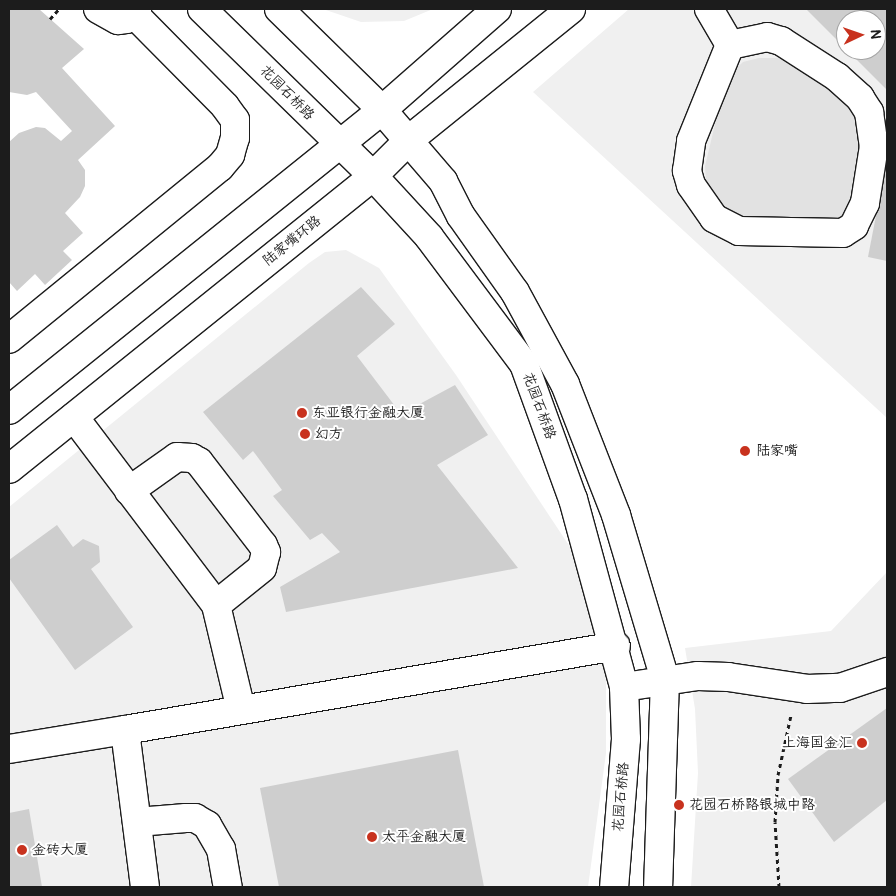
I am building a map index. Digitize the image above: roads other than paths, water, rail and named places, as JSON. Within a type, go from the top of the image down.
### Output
[{"type":"street","points":[[9,339],[220,167],[230,156],[235,138],[235,120],[225,106],[135,11],[118,20],[98,9]]},
{"type":"street","name":"花园石桥路","points":[[202,9],[373,176],[429,237],[524,364],[573,499],[616,646],[624,687],[626,739],[614,887]]},
{"type":"street","name":"花园石桥路","points":[[279,9],[410,139],[444,181],[461,216],[515,292],[565,384],[616,515],[665,679],[658,887]]},
{"type":"street","points":[[9,410],[382,110],[498,9]]},
{"type":"street","name":"陆家嘴环路","points":[[9,469],[373,176],[410,139],[571,9]]},
{"type":"street","points":[[709,9],[730,45]]},
{"type":"street","points":[[754,38],[781,41],[837,77],[860,98],[869,112],[874,146],[865,204],[854,226],[843,233],[831,235],[739,232],[714,218],[706,209],[691,186],[687,157],[730,45],[754,38]]},
{"type":"street","points":[[74,417],[216,605],[241,710]]},
{"type":"street","points":[[129,491],[177,457],[192,458],[199,462],[263,545],[266,552],[262,568],[216,605]]},
{"type":"street","points":[[9,750],[616,646]]},
{"type":"street","points":[[624,687],[665,679],[728,677],[798,688],[840,688],[887,672]]},
{"type":"street","points":[[125,730],[145,887]]},
{"type":"street","points":[[137,822],[196,818],[207,825],[221,849],[228,887]]},
{"type":"place","name":"东亚银行金融大厦","points":[[302,413]]},
{"type":"place","name":"幻方","points":[[305,434]]},
{"type":"place","name":"陆家嘴","points":[[745,451]]},
{"type":"place","name":"上海国金汇","points":[[862,743]]},
{"type":"place","name":"花园石桥路银城中路","points":[[679,805]]},
{"type":"place","name":"太平金融大厦","points":[[372,837]]},
{"type":"place","name":"金砖大厦","points":[[22,850]]}]
